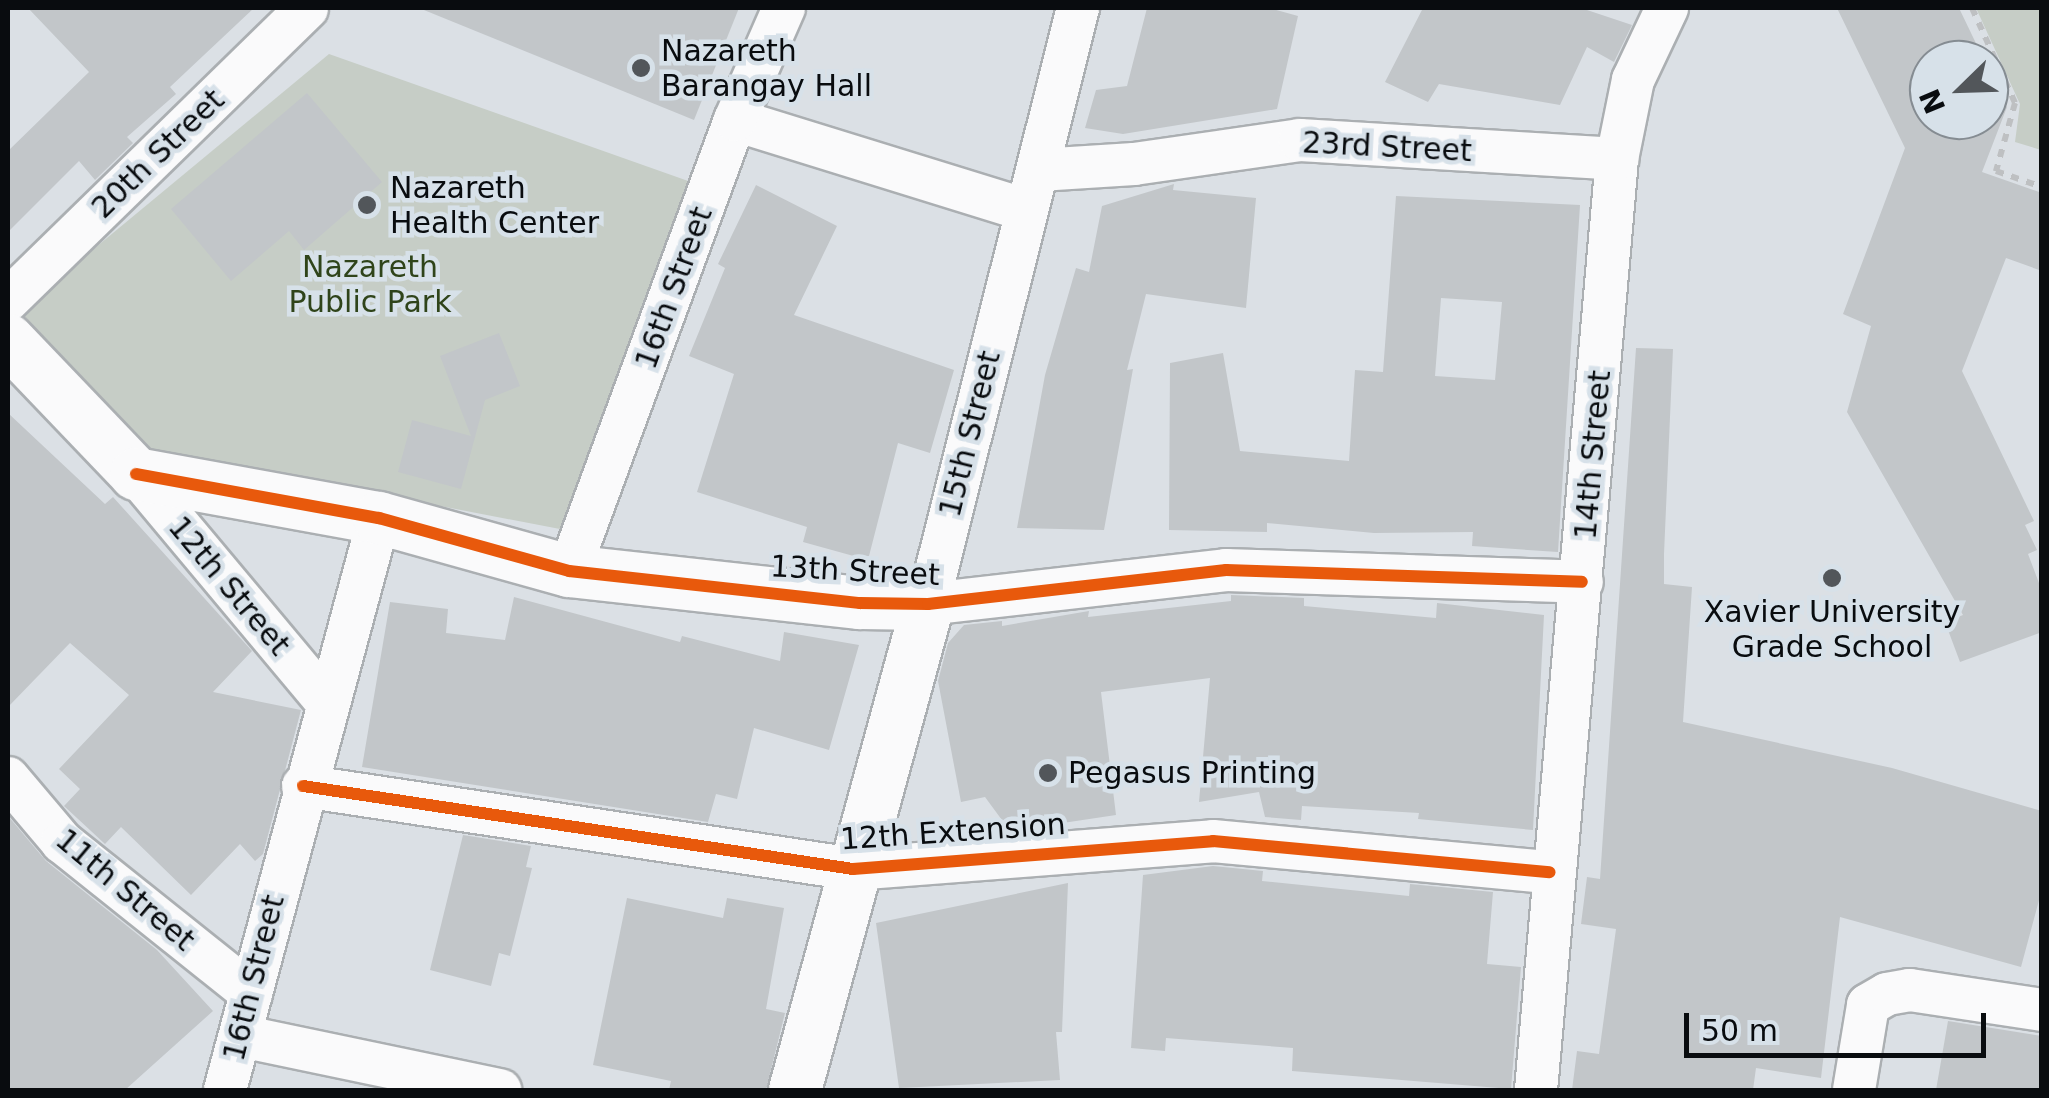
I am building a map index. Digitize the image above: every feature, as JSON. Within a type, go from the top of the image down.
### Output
[{"type":"street","name":"16th Street","points":[[569,571],[736,120],[784,8]]},
{"type":"street","name":"15th Street","points":[[796,1090],[928,604],[1078,8]]},
{"type":"street","name":"14th Street","points":[[1536,1090],[1550,872],[1582,582],[1617,158],[1634,80],[1667,8]]},
{"type":"street","name":"20th Street","points":[[8,300],[300,10]]},
{"type":"street","points":[[736,120],[1025,210]]},
{"type":"street","name":"23rd Street","points":[[1039,170],[1134,164],[1300,140],[1617,158]]},
{"type":"street","name":"12th Street","points":[[8,340],[136,474],[326,702]]},
{"type":"street","name":"13th Street","points":[[136,474],[379,518],[569,571],[928,604],[1226,570],[1582,582]]},
{"type":"street","name":"16th Street","points":[[225,1090],[303,786],[379,518]]},
{"type":"street","name":"11th Street","points":[[8,778],[62,842],[251,993]]},
{"type":"street","name":"12th Extension","points":[[303,786],[854,869],[1213,841],[1550,872]]},
{"type":"street","points":[[1854,1090],[1868,1005],[1887,994],[1910,990],[2042,1010]]},
{"type":"street","points":[[240,1036],[500,1090]]},
{"type":"path","points":[[1972,8],[2016,103],[1996,172],[2042,187]]},
{"type":"green space","points":[[1976,8],[2041,8],[2041,150],[2015,142],[2020,104],[2009,80],[2009,40],[1991,40]]},
{"type":"green space","name":"Nazareth Public Park","points":[[329,54],[691,182],[560,529],[133,447],[14,315]]},
{"type":"building","points":[[28,8],[254,8],[170,87],[176,94],[127,137],[133,143],[95,180],[79,161],[8,232],[8,151],[89,72]]},
{"type":"building","name":"Nazareth Barangay Hall","points":[[419,8],[739,8],[694,120]]},
{"type":"building","points":[[1147,8],[1269,8],[1298,16],[1277,109],[1123,134],[1085,128],[1096,90],[1127,86]]},
{"type":"building","points":[[1423,8],[1581,8],[1632,25],[1614,62],[1587,47],[1560,105],[1439,84],[1428,102],[1385,82]]},
{"type":"building","points":[[1837,8],[1959,8],[1974,40],[1909,40],[1909,140],[1994,140],[1982,172],[2042,193],[2042,271],[2006,258],[1962,371],[2034,521],[2025,525],[2037,550],[2028,554],[2042,591],[2042,632],[1960,662],[1945,622],[1963,615],[1847,412],[1871,326],[1843,314],[1905,148]]},
{"type":"building","points":[[307,93],[382,182],[304,250],[289,231],[231,281],[171,209]]},
{"type":"building","points":[[1174,184],[1173,190],[1256,198],[1246,308],[1146,294],[1127,370],[1133,369],[1104,530],[1017,528],[1045,375],[1076,268],[1089,272],[1102,206]]},
{"type":"building","points":[[756,185],[837,226],[794,315],[954,370],[930,453],[898,443],[868,560],[803,542],[807,527],[697,492],[734,374],[689,356],[725,268],[718,264]]},
{"type":"building","points":[[1396,196],[1580,205],[1558,552],[1472,546],[1473,532],[1374,533],[1267,523],[1267,532],[1169,530],[1170,363],[1223,353],[1240,451],[1349,461],[1355,370],[1383,372]],"holes":[[[1441,298],[1502,302],[1495,380],[1435,376]]]},
{"type":"building","points":[[499,333],[520,386],[485,400],[461,489],[398,472],[412,420],[471,436],[440,356]]},
{"type":"building","points":[[1636,348],[1673,349],[1664,584],[1692,587],[1683,722],[1892,768],[2042,811],[2042,889],[2021,967],[1840,917],[1821,1078],[1756,1068],[1753,1090],[1572,1090],[1577,1051],[1599,1054],[1616,929],[1581,924],[1587,877],[1600,879]]},
{"type":"building","points":[[8,413],[105,504],[113,497],[252,651],[213,692],[301,710],[263,854],[255,861],[240,844],[191,895],[121,827],[105,844],[64,806],[80,789],[59,769],[129,695],[70,643],[8,707]]},
{"type":"building","points":[[1231,595],[1304,598],[1304,606],[1436,618],[1437,603],[1544,615],[1533,830],[1418,819],[1419,813],[1302,806],[1301,820],[1265,817],[1259,792],[1199,802],[1210,678],[1101,692],[1116,815],[1010,831],[985,797],[961,802],[938,681],[948,643],[964,625],[1002,621],[1002,626],[1089,611],[1088,617],[1231,601]]},
{"type":"building","points":[[514,597],[680,642],[682,636],[780,661],[784,632],[859,645],[829,750],[754,728],[737,799],[716,794],[708,822],[362,767],[390,602],[448,609],[446,633],[505,640]]},
{"type":"building","points":[[8,816],[46,861],[157,950],[213,1011],[125,1090],[8,1090]]},
{"type":"building","points":[[463,835],[531,846],[526,867],[532,868],[510,956],[499,953],[491,986],[430,970]]},
{"type":"building","points":[[1213,866],[1263,871],[1262,881],[1409,896],[1410,884],[1493,892],[1487,964],[1521,967],[1511,1089],[1292,1071],[1293,1048],[1166,1038],[1165,1051],[1131,1048],[1143,875]]},
{"type":"building","points":[[1068,883],[1062,1032],[1056,1032],[1060,1080],[899,1088],[876,923]]},
{"type":"building","points":[[627,898],[723,918],[727,898],[784,908],[766,1009],[785,1013],[766,1090],[669,1090],[671,1081],[593,1065]]},
{"type":"building","points":[[1948,1021],[2042,1036],[2042,1090],[1936,1090]]},
{"type":"cycle path","points":[[136,474],[379,518],[569,571],[860,603],[928,604],[1226,570],[1582,582]]},
{"type":"cycle path","points":[[303,786],[853,869],[1213,841],[1550,872]]},
{"type":"place","name":"Nazareth Barangay Hall","points":[[641,68]]},
{"type":"place","name":"Nazareth Health Center","points":[[367,205]]},
{"type":"place","name":"Xavier University Grade School","points":[[1832,578]]},
{"type":"place","name":"Pegasus Printing","points":[[1048,773]]}]
